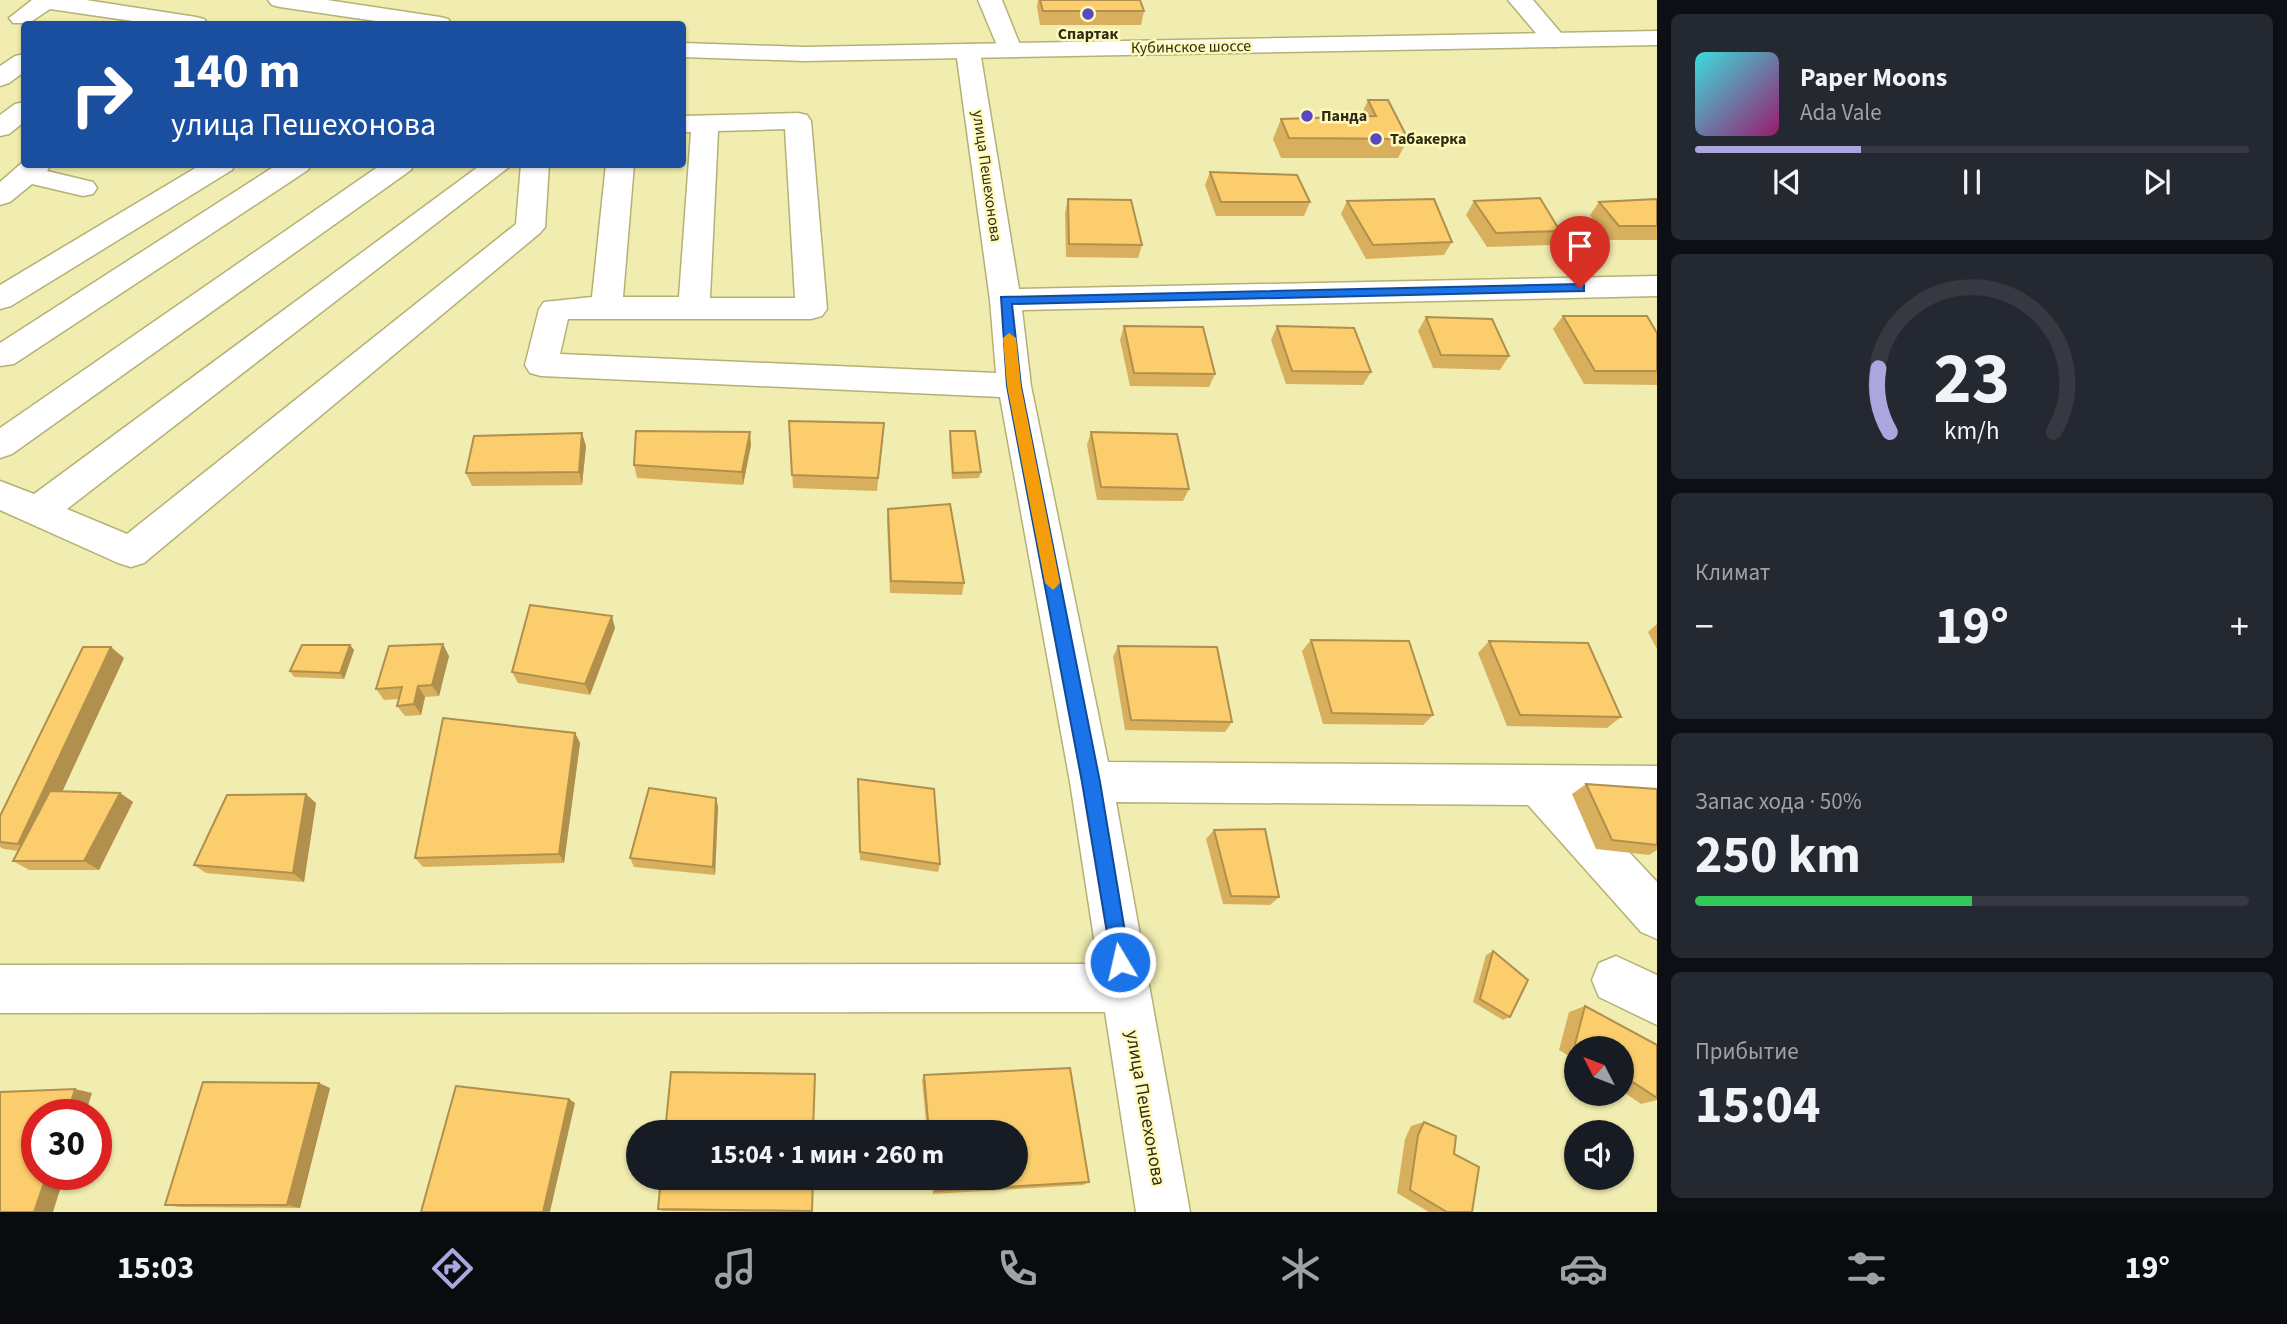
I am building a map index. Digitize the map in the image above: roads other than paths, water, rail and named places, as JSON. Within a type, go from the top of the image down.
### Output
[{"type":"street","points":[[280,0],[420,21]]},
{"type":"street","points":[[989,0],[1010,50]]},
{"type":"street","points":[[1520,0],[1555,40]]},
{"type":"street","points":[[0,32],[11,16],[46,1],[100,9],[145,21]]},
{"type":"street","points":[[82,21],[100,9]]},
{"type":"street","name":"Кубинское шоссе","points":[[686,50],[804,54],[1657,38]]},
{"type":"street","name":"улица Пешехонова","points":[[968,51],[1005,300],[1014,386],[1091,782],[1163,1212]]},
{"type":"street","points":[[0,78],[21,63]]},
{"type":"street","points":[[0,128],[21,112]]},
{"type":"street","points":[[694,307],[694,124],[798,121],[811,309],[555,309],[541,365],[1014,386]]},
{"type":"street","points":[[0,299],[215,168]]},
{"type":"street","points":[[0,355],[3,356],[295,168]]},
{"type":"street","points":[[0,445],[395,168]]},
{"type":"street","points":[[38,511],[495,168]]},
{"type":"street","points":[[0,495],[131,552],[530,227],[535,168]]},
{"type":"street","points":[[607,307],[620,168]]},
{"type":"street","points":[[0,196],[32,169],[83,188]]},
{"type":"street","points":[[1005,300],[1657,286]]},
{"type":"street","points":[[1091,782],[1657,786]]},
{"type":"street","points":[[1538,785],[1657,916]]},
{"type":"street","points":[[0,989],[1124,988]]},
{"type":"place","name":"Спартак","points":[[1088,14]]},
{"type":"place","name":"Панда","points":[[1307,116]]},
{"type":"place","name":"Табакерка","points":[[1376,139]]}]
